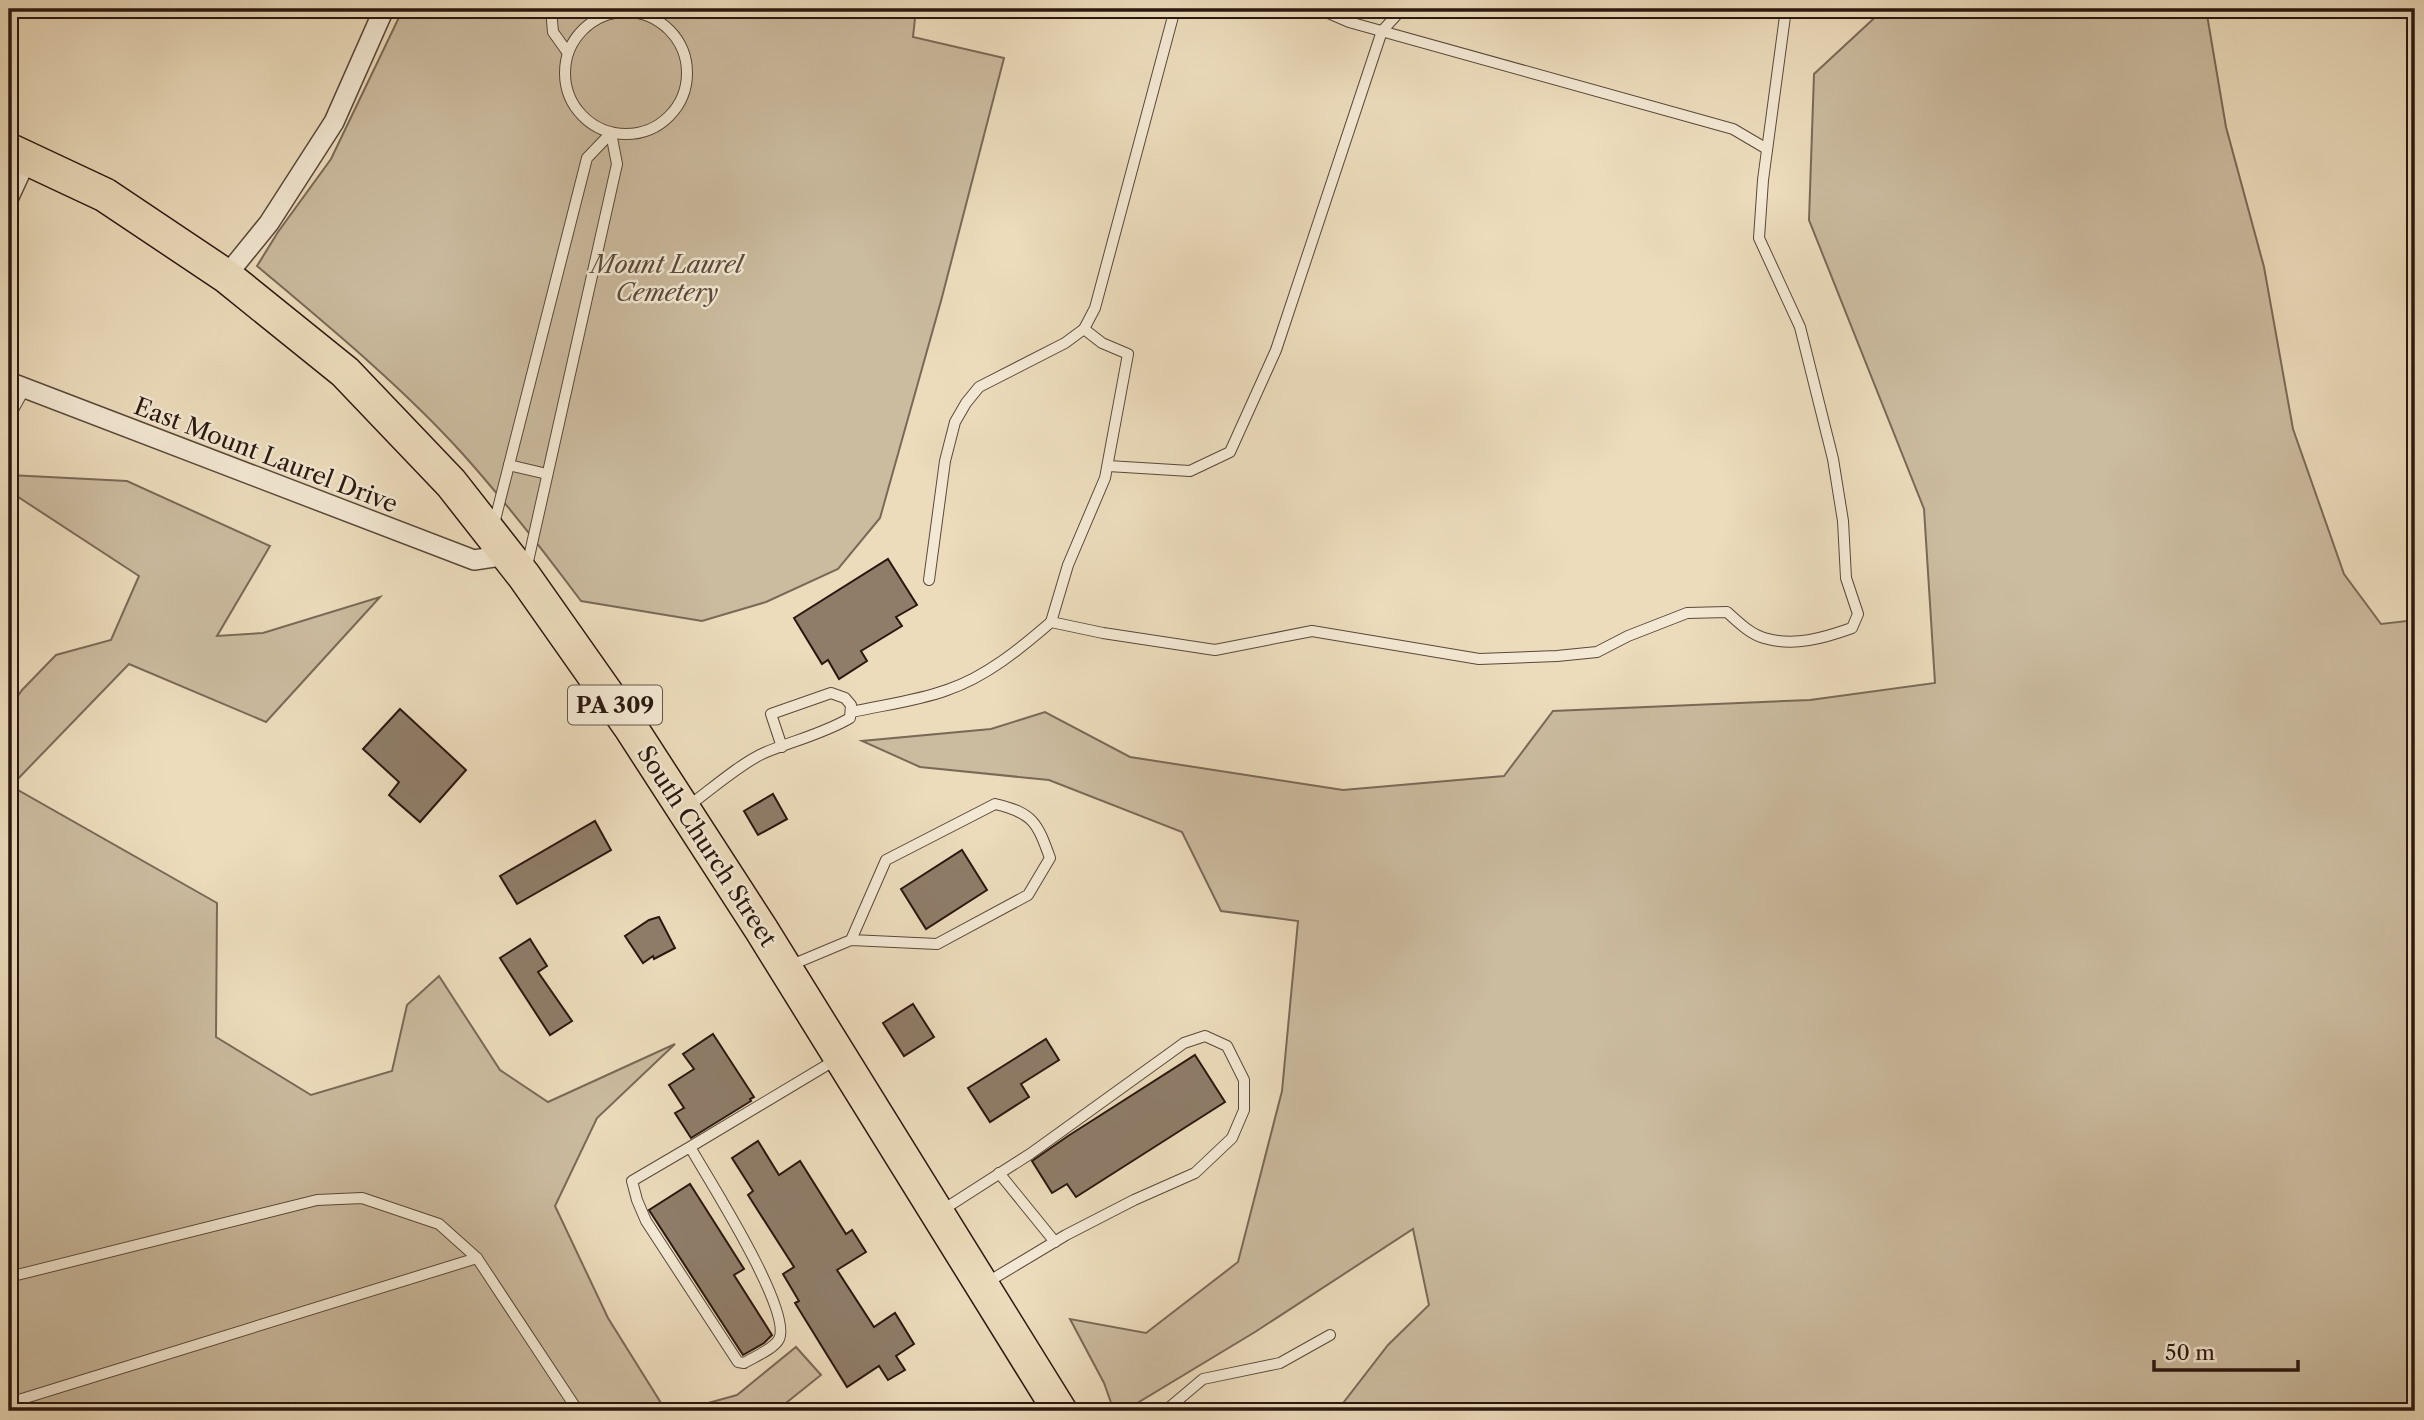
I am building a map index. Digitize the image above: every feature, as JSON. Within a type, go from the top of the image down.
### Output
[{"type":"highway","name":"South Church Street","points":[[18,154],[105,195],[226,276],[345,372],[451,483],[508,555],[631,728],[841,1057],[1060,1411]]},
{"type":"street","points":[[226,276],[269,223],[334,122],[384,9]]},
{"type":"street","points":[[9,197],[18,154]]},
{"type":"street","name":"East Mount Laurel Drive","points":[[17,385],[474,560],[508,555]]},
{"type":"lane","points":[[551,9],[553,32],[568,53]]},
{"type":"lane","points":[[929,580],[945,461],[955,422],[966,403],[979,387],[1065,343],[1083,329],[1095,308],[1175,9]]},
{"type":"lane","points":[[1319,9],[1349,22],[1732,129],[1767,149]]},
{"type":"lane","points":[[1108,466],[1190,471],[1230,452],[1276,350],[1382,31],[1402,9]]},
{"type":"lane","points":[[1657,9],[1712,9]]},
{"type":"lane","points":[[1051,622],[1215,650],[1312,631],[1479,659],[1597,652],[1628,636],[1687,613],[1727,612],[1746,629],[1763,638],[1802,642],[1852,628],[1858,614],[1846,578],[1843,521],[1833,459],[1800,327],[1759,238],[1767,149],[1786,9]]},
{"type":"lane","points":[[611,11],[651,15],[668,27],[681,43],[688,63],[687,84],[680,103],[668,118],[651,130],[631,134],[611,133],[593,125],[578,111],[568,93],[565,73],[568,53],[577,35],[592,21],[611,11]]},
{"type":"lane","points":[[508,555],[509,465],[587,158],[611,133]]},
{"type":"lane","points":[[508,555],[547,474],[617,164],[611,133]]},
{"type":"lane","points":[[852,712],[947,691],[978,676],[1028,642],[1051,622],[1068,565],[1105,478],[1128,354],[1102,343],[1083,329]]},
{"type":"lane","points":[[9,417],[17,385]]},
{"type":"lane","points":[[509,465],[547,474]]},
{"type":"lane","points":[[684,809],[761,755],[835,727],[850,718],[850,705],[845,698],[831,693],[771,714],[782,747]]},
{"type":"lane","points":[[785,968],[851,940],[937,944],[1028,895],[1050,858],[1040,829],[1020,810],[995,804],[886,860],[851,940]]},
{"type":"lane","points":[[937,1213],[1184,1044],[1205,1036],[1227,1046],[1244,1080],[1244,1110],[1231,1138],[1195,1173],[1135,1200],[1055,1242],[982,1285]]},
{"type":"lane","points":[[690,1147],[761,1272],[779,1319],[778,1342],[744,1363],[738,1362],[646,1221],[632,1181],[841,1057]]},
{"type":"lane","points":[[999,1173],[1055,1242]]},
{"type":"lane","points":[[9,1277],[317,1200],[362,1198],[439,1224],[477,1258],[578,1411]]},
{"type":"lane","points":[[9,1403],[477,1258]]},
{"type":"lane","points":[[1169,1411],[1171,1406],[1203,1379],[1280,1363],[1330,1335]]},
{"type":"green space","name":"Mount Laurel Cemetery","points":[[403,9],[916,9],[913,37],[1004,58],[941,301],[880,518],[838,569],[766,602],[702,621],[581,601],[508,507],[437,427],[362,356],[257,266],[331,159]]},
{"type":"green space","points":[[1884,9],[2206,9],[2226,127],[2264,267],[2293,429],[2344,574],[2381,624],[2415,620],[2415,1411],[1337,1411],[1388,1345],[1429,1305],[1413,1229],[1255,1332],[1124,1411],[1114,1411],[1104,1383],[1070,1319],[1146,1333],[1238,1262],[1282,1091],[1298,921],[1221,911],[1182,832],[1049,780],[920,767],[862,741],[991,729],[1045,712],[1130,757],[1343,790],[1504,776],[1553,711],[1810,700],[1935,683],[1924,509],[1809,220],[1814,74]]},
{"type":"green space","points":[[9,475],[127,481],[270,546],[217,636],[263,633],[380,597],[266,722],[129,664],[11,786],[217,903],[216,1037],[311,1095],[392,1071],[407,1005],[439,976],[500,1070],[548,1102],[675,1044],[597,1118],[555,1206],[608,1318],[666,1411],[385,1411],[362,1405],[325,1411],[9,1411],[9,709],[22,690],[56,655],[111,640],[139,576],[9,491]]},
{"type":"green space","points":[[796,1347],[821,1375],[776,1411],[679,1411],[737,1395]]},
{"type":"building","points":[[888,559],[917,605],[896,617],[902,626],[861,651],[867,661],[839,679],[828,660],[822,664],[794,618]]},
{"type":"building","points":[[400,709],[466,770],[420,822],[389,795],[399,782],[363,749]]},
{"type":"building","points":[[773,794],[787,819],[758,835],[744,811]]},
{"type":"building","points":[[595,821],[611,850],[517,904],[500,876]]},
{"type":"building","points":[[962,850],[987,890],[926,929],[901,889]]},
{"type":"building","points":[[659,917],[675,948],[643,963],[625,936],[649,920]]},
{"type":"building","points":[[530,939],[547,966],[538,972],[572,1021],[550,1035],[500,958]]},
{"type":"building","points":[[913,1004],[934,1037],[904,1056],[883,1023]]},
{"type":"building","points":[[713,1034],[754,1097],[691,1138],[675,1113],[684,1108],[669,1085],[694,1069],[683,1054]]},
{"type":"building","points":[[1046,1039],[1059,1060],[1021,1084],[1029,1097],[990,1122],[968,1088]]},
{"type":"building","points":[[1195,1055],[1225,1102],[1076,1197],[1067,1184],[1052,1193],[1032,1161]]},
{"type":"building","points":[[758,1141],[779,1175],[800,1161],[846,1234],[852,1230],[866,1252],[837,1270],[874,1327],[895,1313],[914,1344],[896,1356],[905,1370],[888,1380],[879,1366],[847,1387],[795,1303],[799,1301],[783,1274],[794,1267],[748,1195],[753,1191],[732,1158]]},
{"type":"building","points":[[690,1184],[744,1269],[734,1275],[772,1335],[743,1355],[649,1210]]}]
